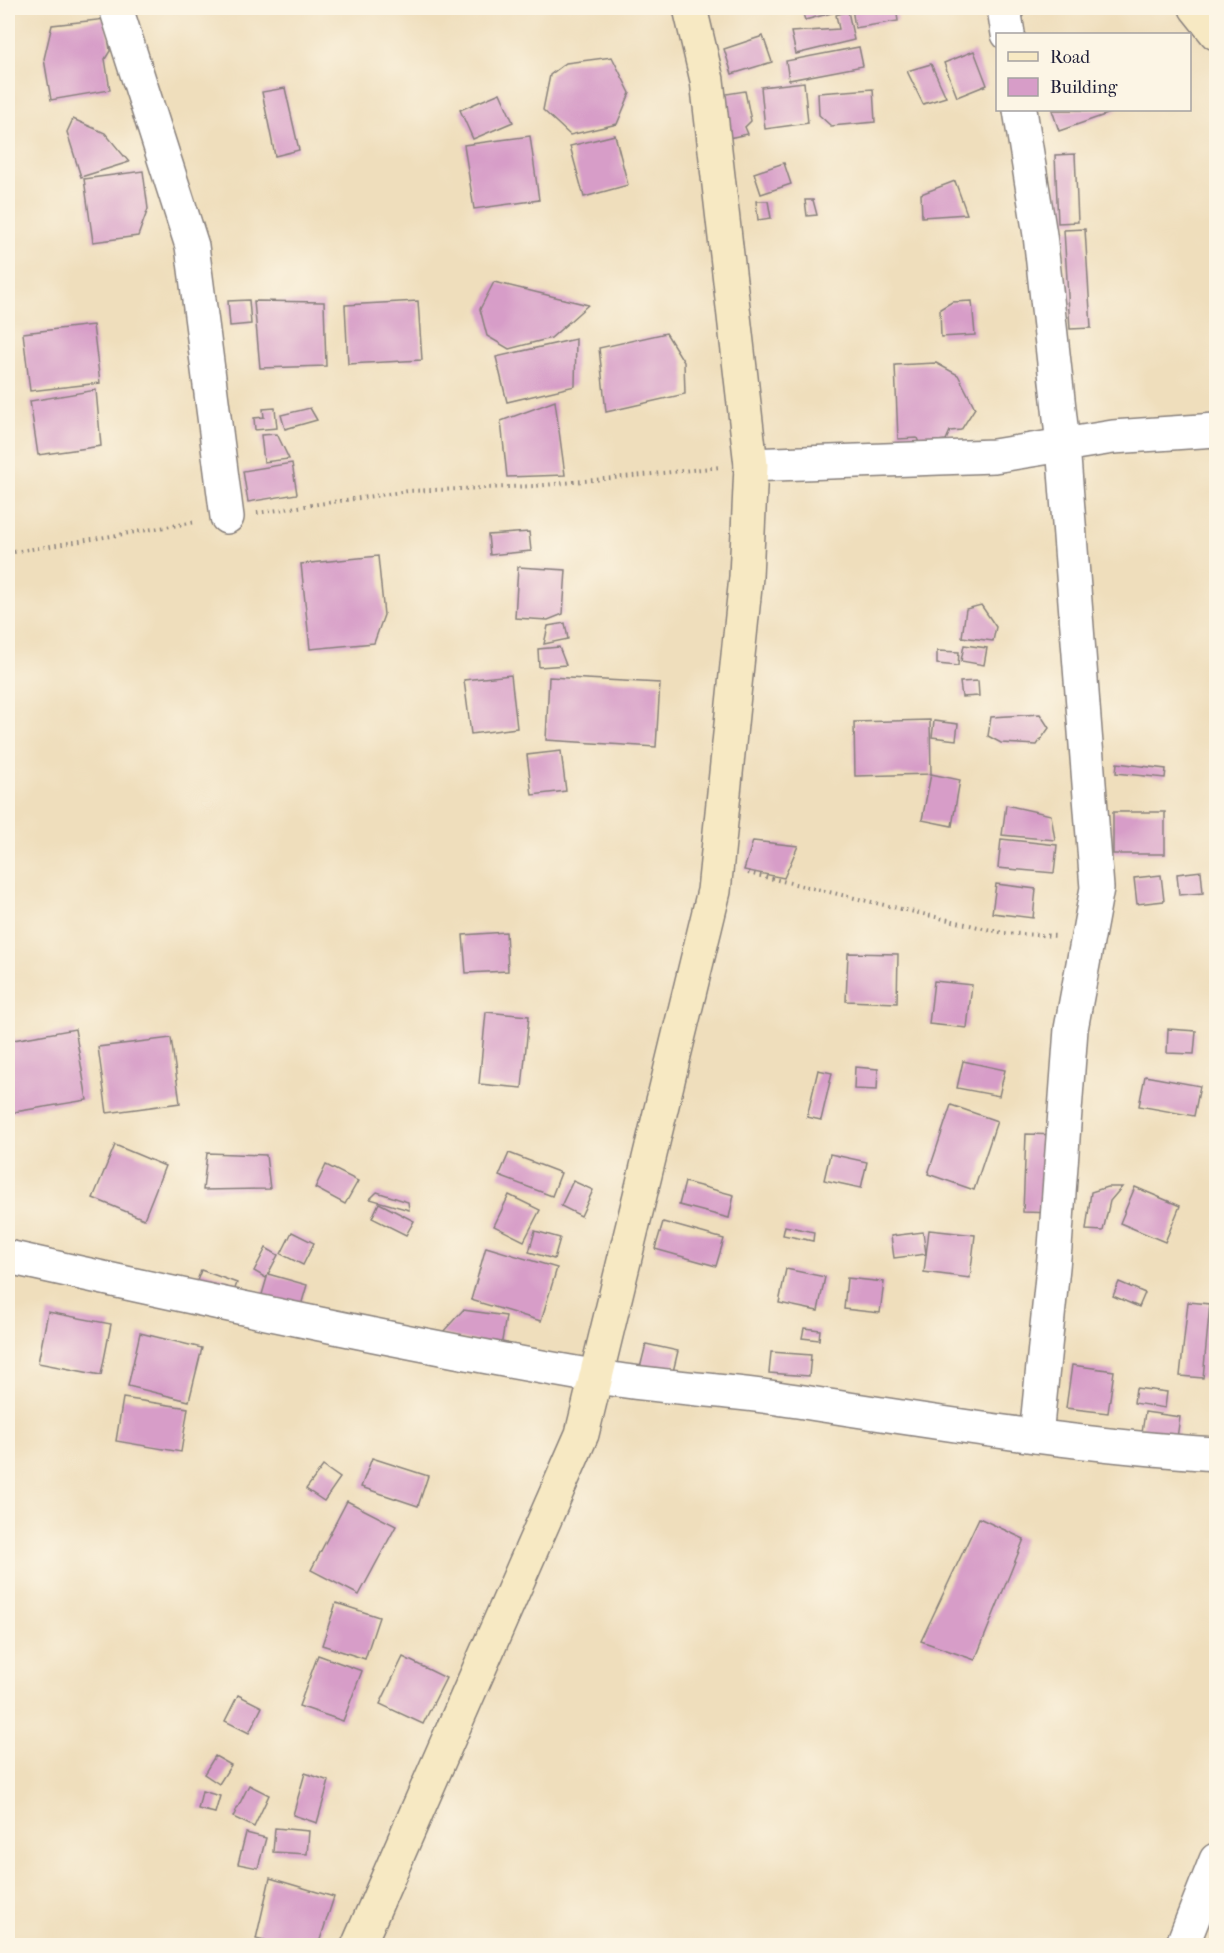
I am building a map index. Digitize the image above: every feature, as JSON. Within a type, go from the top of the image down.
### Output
[{"type":"main road","points":[[358,1946],[582,1434],[714,891],[746,578],[751,465],[707,80],[690,8]]},
{"type":"street","points":[[116,8],[192,246],[227,517]]},
{"type":"street","points":[[1004,8],[1008,33]]},
{"type":"street","points":[[1020,111],[1040,235],[1063,445],[1097,888],[1071,1029],[1055,1247],[1036,1436]]},
{"type":"street","points":[[751,465],[994,456],[1113,436],[1216,429]]},
{"type":"street","points":[[8,1257],[211,1302],[596,1377],[775,1398],[910,1420],[1036,1436],[1216,1454]]},
{"type":"street","points":[[1182,1946],[1216,1860]]},
{"type":"path","points":[[8,553],[227,517],[408,491],[535,486],[677,469],[751,465]]},
{"type":"path","points":[[717,866],[1004,933],[1088,938]]},
{"type":"building","points":[[801,8],[850,8],[805,20]]},
{"type":"building","points":[[852,8],[896,8],[898,21],[855,28]]},
{"type":"building","points":[[848,11],[854,40],[796,54],[791,32],[839,29],[836,15]]},
{"type":"building","points":[[106,19],[110,51],[105,59],[110,90],[51,100],[44,59],[52,25]]},
{"type":"building","points":[[763,36],[772,62],[732,74],[724,49]]},
{"type":"building","points":[[859,47],[863,66],[789,80],[786,61]]},
{"type":"building","points":[[974,51],[987,85],[957,97],[944,63]]},
{"type":"building","points":[[612,57],[630,93],[617,124],[570,135],[543,110],[550,75],[566,63]]},
{"type":"building","points":[[931,64],[946,97],[923,104],[907,71]]},
{"type":"building","points":[[804,82],[808,123],[765,129],[761,87]]},
{"type":"building","points":[[285,88],[299,150],[275,156],[262,92]]},
{"type":"building","points":[[873,89],[875,122],[831,126],[819,115],[818,93]]},
{"type":"building","points":[[745,91],[751,121],[745,127],[748,134],[728,138],[720,95]]},
{"type":"building","points":[[500,93],[513,122],[473,139],[460,110]]},
{"type":"building","points":[[1052,111],[1116,111],[1059,131]]},
{"type":"building","points":[[73,119],[105,133],[129,162],[81,177],[67,132]]},
{"type":"building","points":[[615,135],[628,185],[584,197],[570,146]]},
{"type":"building","points":[[530,136],[539,200],[474,209],[464,145]]},
{"type":"building","points":[[1075,154],[1078,222],[1058,223],[1055,155]]},
{"type":"building","points":[[784,163],[791,184],[761,194],[754,173]]},
{"type":"building","points":[[143,171],[148,209],[138,236],[93,242],[84,179]]},
{"type":"building","points":[[955,181],[967,214],[922,217],[921,194]]},
{"type":"building","points":[[805,200],[813,200],[817,215],[807,216]]},
{"type":"building","points":[[756,201],[768,201],[771,218],[758,220]]},
{"type":"building","points":[[1085,229],[1091,328],[1070,329],[1064,230]]},
{"type":"building","points":[[494,282],[588,305],[551,338],[509,349],[487,336],[480,309]]},
{"type":"building","points":[[249,300],[251,324],[230,326],[228,301]]},
{"type":"building","points":[[254,301],[324,302],[326,366],[260,368]]},
{"type":"building","points":[[418,301],[422,360],[348,364],[345,305]]},
{"type":"building","points":[[972,301],[975,335],[941,337],[940,309],[952,302]]},
{"type":"building","points":[[93,325],[100,383],[30,391],[23,333]]},
{"type":"building","points":[[666,333],[684,362],[685,394],[606,412],[599,348]]},
{"type":"building","points":[[576,339],[575,386],[507,402],[496,357]]},
{"type":"building","points":[[936,363],[958,375],[975,408],[961,430],[950,431],[946,440],[919,443],[917,438],[898,439],[895,365]]},
{"type":"building","points":[[96,390],[101,446],[38,455],[30,401]]},
{"type":"building","points":[[555,401],[565,475],[507,477],[501,421]]},
{"type":"building","points":[[275,408],[277,428],[255,430],[254,418],[264,417],[263,409]]},
{"type":"building","points":[[310,408],[317,420],[285,429],[281,415]]},
{"type":"building","points":[[277,434],[289,459],[264,462],[261,435]]},
{"type":"building","points":[[292,463],[297,494],[248,502],[243,471]]},
{"type":"building","points":[[529,532],[531,551],[490,555],[488,535]]},
{"type":"building","points":[[378,556],[384,615],[374,643],[310,649],[301,564]]},
{"type":"building","points":[[518,567],[566,570],[563,614],[548,620],[515,618]]},
{"type":"building","points":[[981,605],[996,627],[993,641],[962,637],[966,609]]},
{"type":"building","points":[[565,623],[568,639],[544,644],[548,626]]},
{"type":"building","points":[[964,645],[987,648],[984,665],[961,661]]},
{"type":"building","points":[[559,647],[566,665],[539,667],[538,649]]},
{"type":"building","points":[[937,651],[959,652],[958,666],[937,664]]},
{"type":"building","points":[[511,675],[517,728],[471,734],[464,680]]},
{"type":"building","points":[[549,677],[660,683],[656,747],[546,740]]},
{"type":"building","points":[[978,681],[979,696],[962,697],[960,682]]},
{"type":"building","points":[[1040,714],[1049,728],[1037,745],[1001,743],[988,736],[991,717]]},
{"type":"building","points":[[930,720],[931,774],[855,776],[854,722]]},
{"type":"building","points":[[934,721],[958,724],[956,740],[932,737]]},
{"type":"building","points":[[561,751],[566,791],[532,795],[527,755]]},
{"type":"building","points":[[1117,763],[1166,769],[1165,778],[1116,773]]},
{"type":"building","points":[[931,774],[960,780],[952,826],[922,820]]},
{"type":"building","points":[[1006,805],[1051,815],[1055,840],[1002,835]]},
{"type":"building","points":[[1113,812],[1165,812],[1165,854],[1113,854]]},
{"type":"building","points":[[1001,839],[1057,845],[1054,873],[998,868]]},
{"type":"building","points":[[753,841],[798,846],[784,878],[744,870]]},
{"type":"building","points":[[1201,871],[1203,893],[1179,895],[1177,874]]},
{"type":"building","points":[[1161,875],[1164,901],[1137,904],[1134,878]]},
{"type":"building","points":[[996,884],[1036,889],[1033,918],[992,913]]},
{"type":"building","points":[[506,932],[508,971],[466,973],[463,935]]},
{"type":"building","points":[[848,953],[898,954],[897,1003],[846,1001]]},
{"type":"building","points":[[934,981],[972,985],[967,1028],[929,1024]]},
{"type":"building","points":[[486,1012],[529,1016],[522,1088],[479,1084]]},
{"type":"building","points":[[75,1029],[87,1100],[8,1113],[8,1041]]},
{"type":"building","points":[[1168,1029],[1196,1031],[1194,1054],[1167,1053]]},
{"type":"building","points":[[171,1038],[180,1103],[107,1113],[98,1047]]},
{"type":"building","points":[[963,1061],[1005,1070],[999,1096],[957,1088]]},
{"type":"building","points":[[855,1067],[878,1069],[877,1090],[854,1089]]},
{"type":"building","points":[[818,1070],[832,1073],[821,1120],[807,1117]]},
{"type":"building","points":[[1145,1076],[1200,1086],[1194,1116],[1139,1106]]},
{"type":"building","points":[[951,1105],[997,1121],[974,1190],[928,1174]]},
{"type":"building","points":[[1026,1134],[1060,1135],[1057,1213],[1023,1212]]},
{"type":"building","points":[[115,1145],[165,1166],[144,1219],[93,1198]]},
{"type":"building","points":[[207,1153],[266,1155],[270,1189],[203,1190]]},
{"type":"building","points":[[509,1153],[561,1173],[552,1196],[499,1176]]},
{"type":"building","points":[[830,1154],[867,1162],[861,1188],[824,1180]]},
{"type":"building","points":[[326,1165],[358,1181],[345,1204],[315,1188]]},
{"type":"building","points":[[573,1181],[593,1190],[581,1216],[561,1206]]},
{"type":"building","points":[[685,1182],[734,1195],[729,1218],[679,1205]]},
{"type":"building","points":[[1107,1187],[1122,1187],[1110,1201],[1103,1231],[1086,1230],[1091,1192]]},
{"type":"building","points":[[1135,1187],[1180,1206],[1165,1242],[1120,1223]]},
{"type":"building","points":[[377,1192],[408,1202],[409,1210],[370,1199]]},
{"type":"building","points":[[509,1195],[540,1210],[524,1241],[494,1226]]},
{"type":"building","points":[[379,1203],[414,1221],[406,1235],[372,1218]]},
{"type":"building","points":[[663,1222],[724,1239],[716,1266],[655,1249]]},
{"type":"building","points":[[785,1226],[814,1232],[813,1241],[783,1235]]},
{"type":"building","points":[[929,1230],[975,1235],[970,1278],[924,1272]]},
{"type":"building","points":[[535,1231],[560,1238],[554,1259],[529,1252]]},
{"type":"building","points":[[292,1232],[314,1243],[303,1265],[281,1254]]},
{"type":"building","points":[[923,1232],[926,1254],[894,1258],[891,1236]]},
{"type":"building","points":[[486,1247],[557,1268],[541,1321],[471,1300]]},
{"type":"building","points":[[266,1248],[278,1255],[266,1278],[254,1271]]},
{"type":"building","points":[[786,1269],[825,1277],[818,1311],[779,1303]]},
{"type":"building","points":[[201,1270],[237,1283],[229,1305],[193,1292]]},
{"type":"building","points":[[268,1274],[307,1285],[300,1309],[261,1298]]},
{"type":"building","points":[[847,1278],[884,1282],[880,1313],[844,1309]]},
{"type":"building","points":[[1119,1282],[1145,1293],[1139,1307],[1113,1296]]},
{"type":"building","points":[[1188,1302],[1210,1304],[1203,1378],[1180,1376]]},
{"type":"building","points":[[463,1310],[506,1316],[501,1347],[441,1334]]},
{"type":"building","points":[[48,1312],[111,1324],[101,1375],[38,1363]]},
{"type":"building","points":[[804,1328],[820,1330],[819,1340],[802,1338]]},
{"type":"building","points":[[140,1333],[202,1348],[189,1401],[128,1386]]},
{"type":"building","points":[[646,1344],[678,1351],[672,1376],[640,1368]]},
{"type":"building","points":[[771,1352],[811,1355],[809,1376],[769,1373]]},
{"type":"building","points":[[1072,1365],[1114,1371],[1108,1413],[1066,1408]]},
{"type":"building","points":[[1136,1388],[1167,1392],[1165,1408],[1134,1403]]},
{"type":"building","points":[[123,1398],[188,1408],[181,1452],[116,1441]]},
{"type":"building","points":[[1145,1412],[1180,1417],[1176,1445],[1141,1440]]},
{"type":"building","points":[[372,1458],[428,1476],[418,1506],[361,1487]]},
{"type":"building","points":[[323,1466],[340,1478],[324,1501],[306,1489]]},
{"type":"building","points":[[347,1501],[396,1526],[359,1595],[311,1570]]},
{"type":"building","points":[[979,1518],[1024,1539],[975,1660],[921,1641]]},
{"type":"building","points":[[336,1603],[379,1617],[365,1659],[322,1645]]},
{"type":"building","points":[[318,1655],[362,1671],[343,1721],[299,1706]]},
{"type":"building","points":[[403,1657],[446,1678],[423,1724],[380,1704]]},
{"type":"building","points":[[238,1695],[262,1707],[249,1733],[225,1721]]},
{"type":"building","points":[[215,1756],[231,1765],[219,1784],[204,1774]]},
{"type":"building","points":[[305,1773],[329,1781],[317,1823],[293,1815]]},
{"type":"building","points":[[249,1785],[269,1795],[254,1827],[233,1817]]},
{"type":"building","points":[[202,1791],[220,1796],[215,1813],[198,1809]]},
{"type":"building","points":[[275,1828],[309,1831],[307,1854],[273,1852]]},
{"type":"building","points":[[246,1833],[266,1838],[258,1868],[238,1864]]},
{"type":"building","points":[[270,1878],[334,1897],[318,1946],[284,1946],[256,1939]]}]
